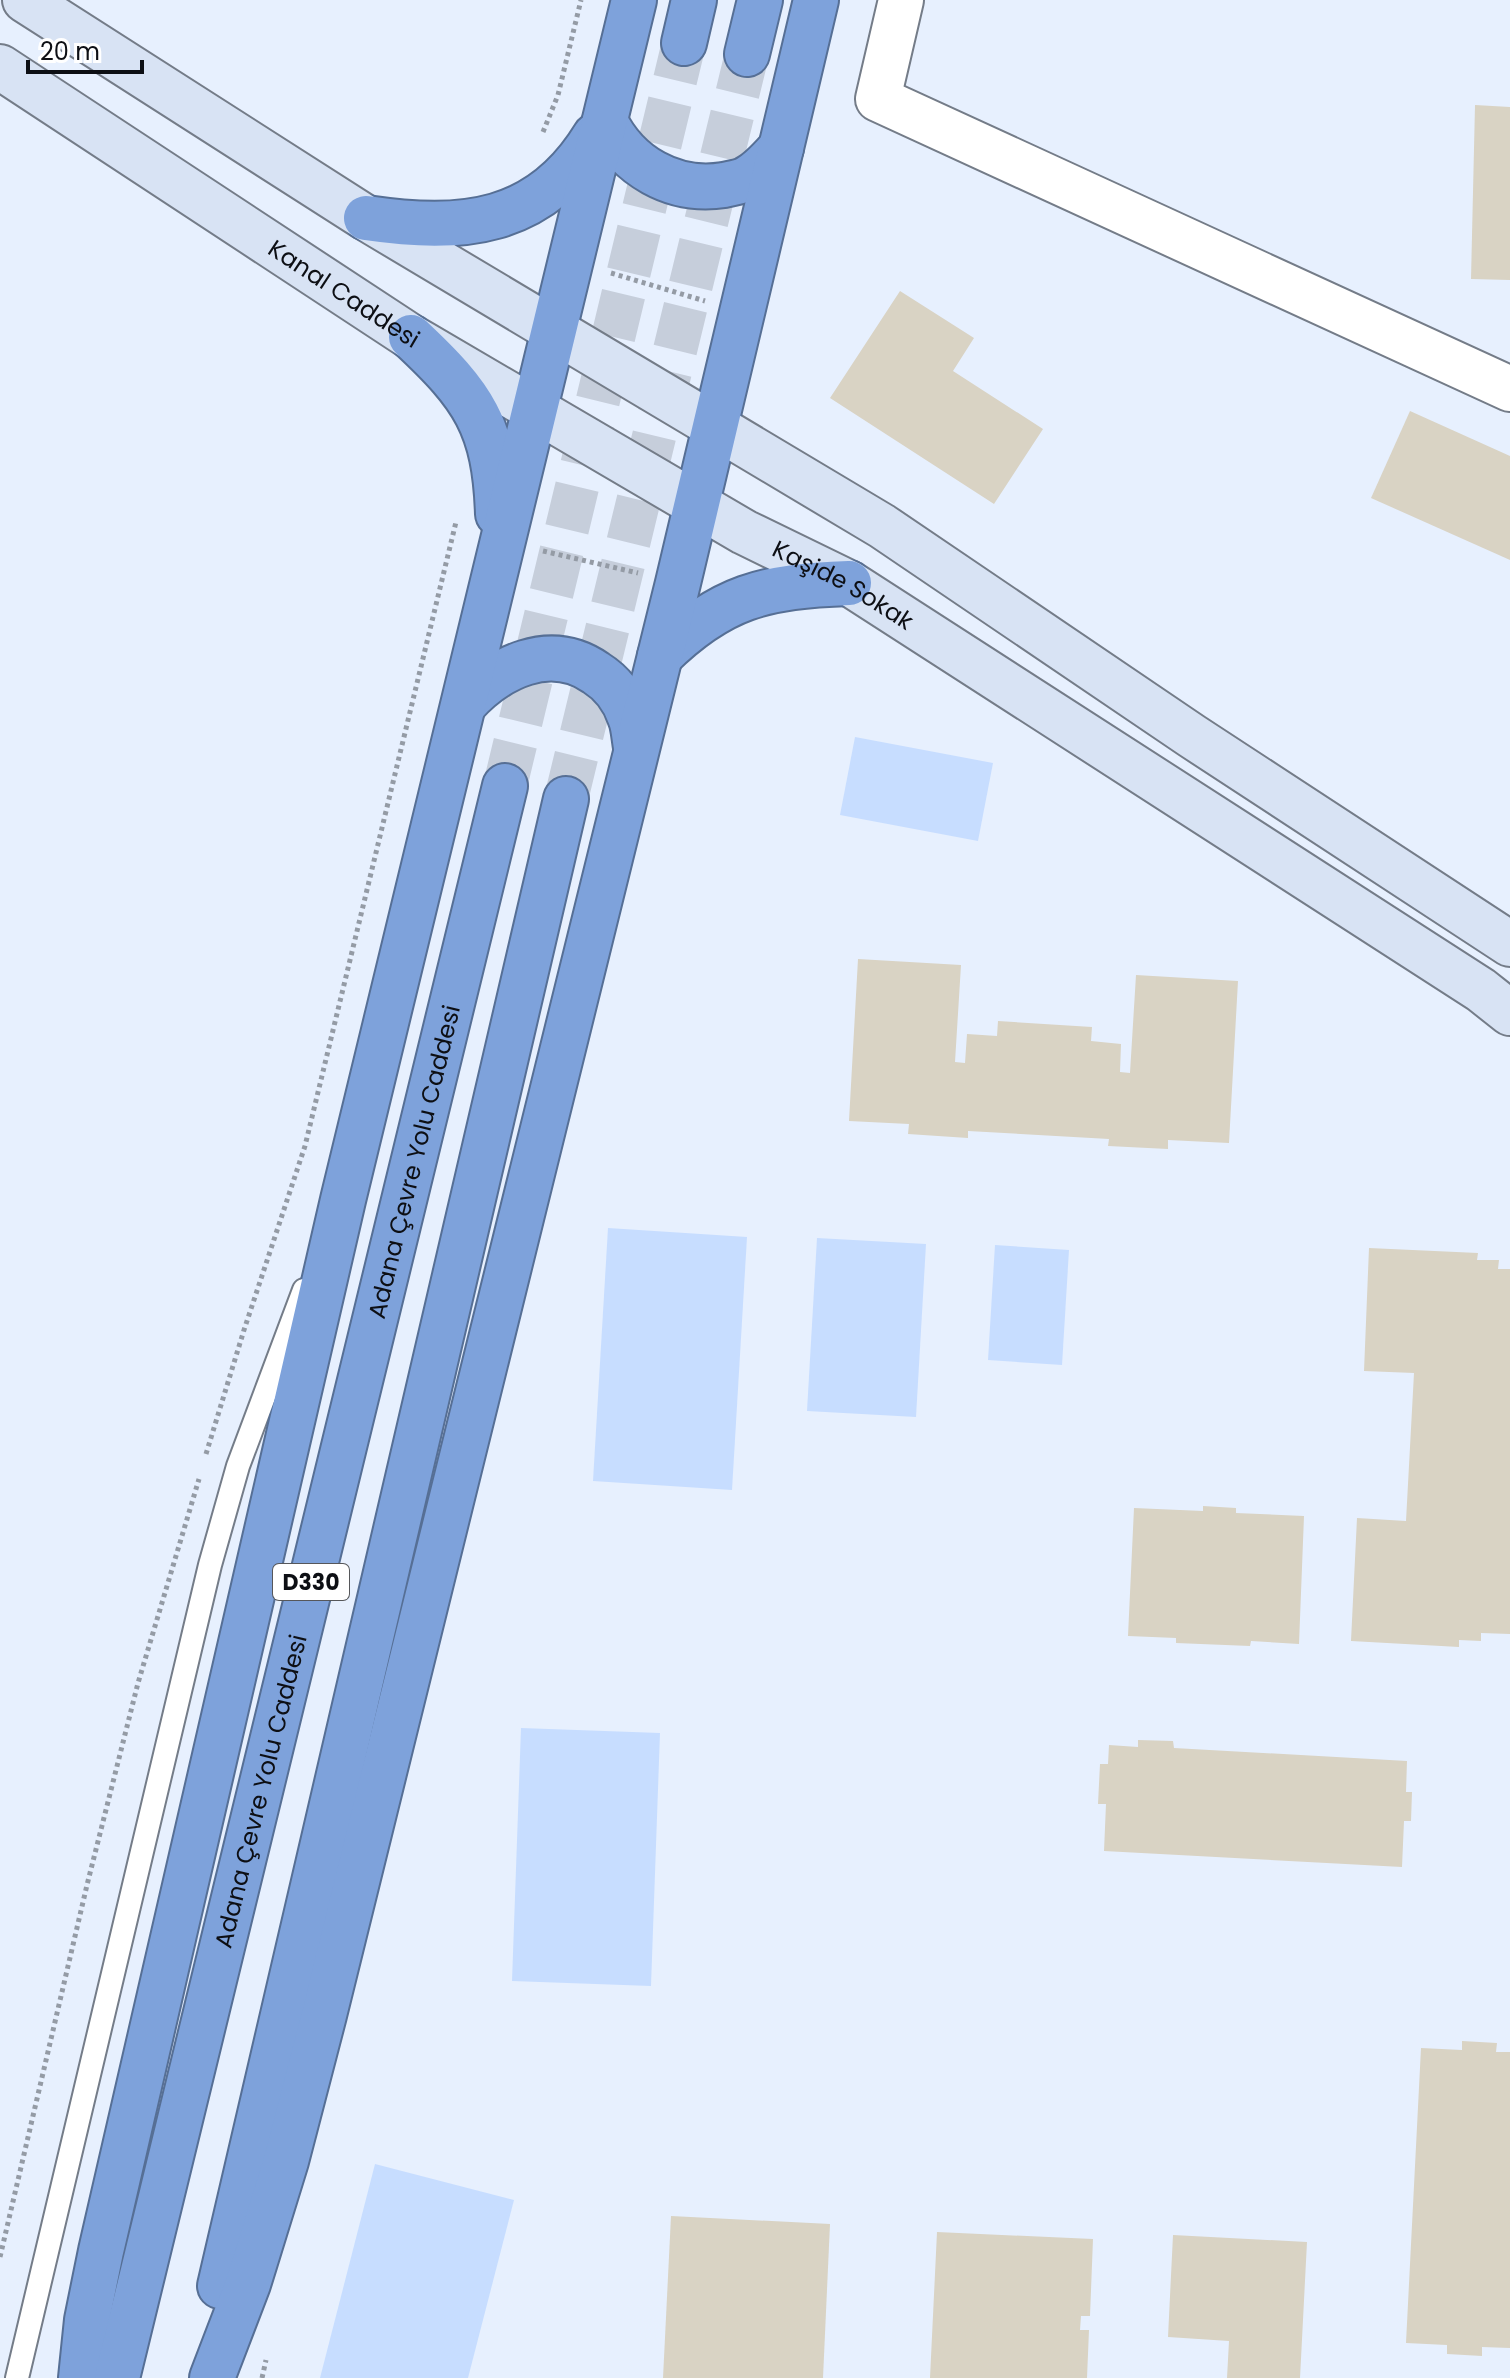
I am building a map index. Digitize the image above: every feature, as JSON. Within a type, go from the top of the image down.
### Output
[{"type":"highway","points":[[81,2378],[87,2320],[101,2251],[343,1200],[634,0]]},
{"type":"highway","points":[[684,43],[694,0]]},
{"type":"highway","points":[[747,54],[760,0]]},
{"type":"highway","points":[[212,2378],[248,2284],[298,2118],[678,583],[816,0]]},
{"type":"highway","points":[[366,218],[415,225],[455,223],[495,216],[526,205],[554,188],[580,160],[605,121]]},
{"type":"highway","points":[[605,121],[628,155],[649,171],[686,186],[708,187],[747,179],[781,148]]},
{"type":"highway","points":[[411,337],[457,383],[483,422],[497,483],[500,548]]},
{"type":"highway","points":[[660,656],[687,630],[720,608],[747,596],[809,584],[849,583]]},
{"type":"highway","points":[[464,704],[482,685],[522,663],[546,658],[568,659],[588,667],[606,680],[620,696],[631,718],[636,747]]},
{"type":"highway","name":"Adana Çevre Yolu Caddesi","points":[[117,2378],[505,786]]},
{"type":"highway","name":"D330","points":[[198,2378],[566,799]]},
{"type":"street","points":[[25,0],[366,218],[882,526],[1192,736],[1510,944]]},
{"type":"street","points":[[901,0],[878,99],[1510,389]]},
{"type":"street","name":"Kanal Caddesi","points":[[0,67],[411,337],[697,504]]},
{"type":"street","name":"Kaşide Sokak","points":[[697,504],[744,532],[849,583],[1468,982],[1510,1013]]},
{"type":"lane","points":[[17,2378],[210,1565],[238,1466],[268,1381],[343,1200]]},
{"type":"path","points":[[539,138],[552,113],[581,0]]},
{"type":"path","points":[[571,261],[742,313]]},
{"type":"path","points":[[204,1463],[305,1146],[457,515]]},
{"type":"path","points":[[454,529],[500,548],[678,583]]},
{"type":"path","points":[[0,2257],[134,1699],[200,1477]]},
{"type":"shaded area","points":[[855,737],[993,763],[978,841],[840,815]]},
{"type":"shaded area","points":[[608,1228],[747,1237],[732,1490],[593,1481]]},
{"type":"shaded area","points":[[817,1238],[926,1244],[916,1417],[807,1411]]},
{"type":"shaded area","points":[[995,1245],[1069,1250],[1062,1365],[988,1360]]},
{"type":"shaded area","points":[[521,1728],[660,1733],[651,1986],[512,1981]]},
{"type":"shaded area","points":[[375,2164],[514,2200],[468,2378],[320,2378]]},
{"type":"building","points":[[1475,105],[1510,107],[1510,280],[1471,279]]},
{"type":"building","points":[[900,291],[974,338],[953,371],[1043,429],[994,504],[830,398]]},
{"type":"building","points":[[1410,411],[1510,456],[1510,560],[1371,498]]},
{"type":"building","points":[[858,959],[961,965],[955,1062],[965,1063],[967,1034],[997,1036],[998,1021],[1092,1027],[1091,1041],[1121,1044],[1120,1072],[1130,1073],[1136,975],[1238,981],[1229,1143],[1168,1140],[1168,1149],[1108,1146],[1109,1139],[968,1131],[968,1138],[908,1134],[909,1124],[849,1121]]},
{"type":"building","points":[[1369,1248],[1478,1253],[1477,1260],[1499,1260],[1498,1269],[1510,1269],[1510,1634],[1481,1633],[1481,1641],[1459,1640],[1459,1647],[1351,1641],[1357,1518],[1406,1521],[1414,1373],[1364,1371]]},
{"type":"building","points":[[1203,1506],[1236,1508],[1236,1513],[1304,1516],[1299,1644],[1251,1641],[1250,1646],[1176,1643],[1176,1638],[1128,1636],[1134,1508],[1203,1511]]},
{"type":"building","points":[[1138,1740],[1173,1741],[1174,1748],[1407,1761],[1406,1792],[1412,1792],[1411,1821],[1404,1821],[1402,1867],[1104,1851],[1106,1804],[1098,1804],[1100,1764],[1108,1764],[1109,1745],[1138,1747]]},
{"type":"building","points":[[1462,2041],[1497,2043],[1496,2052],[1510,2052],[1510,2348],[1482,2347],[1482,2356],[1447,2354],[1447,2345],[1406,2343],[1421,2048],[1462,2050]]},
{"type":"building","points":[[671,2216],[830,2224],[823,2378],[663,2378]]},
{"type":"building","points":[[937,2232],[1093,2239],[1090,2316],[1081,2316],[1080,2330],[1089,2330],[1087,2378],[930,2378]]},
{"type":"building","points":[[1173,2235],[1307,2242],[1300,2378],[1227,2378],[1229,2341],[1168,2337]]},
{"type":"tunnel","points":[[505,786],[684,43]]},
{"type":"tunnel","points":[[566,799],[747,54]]}]
